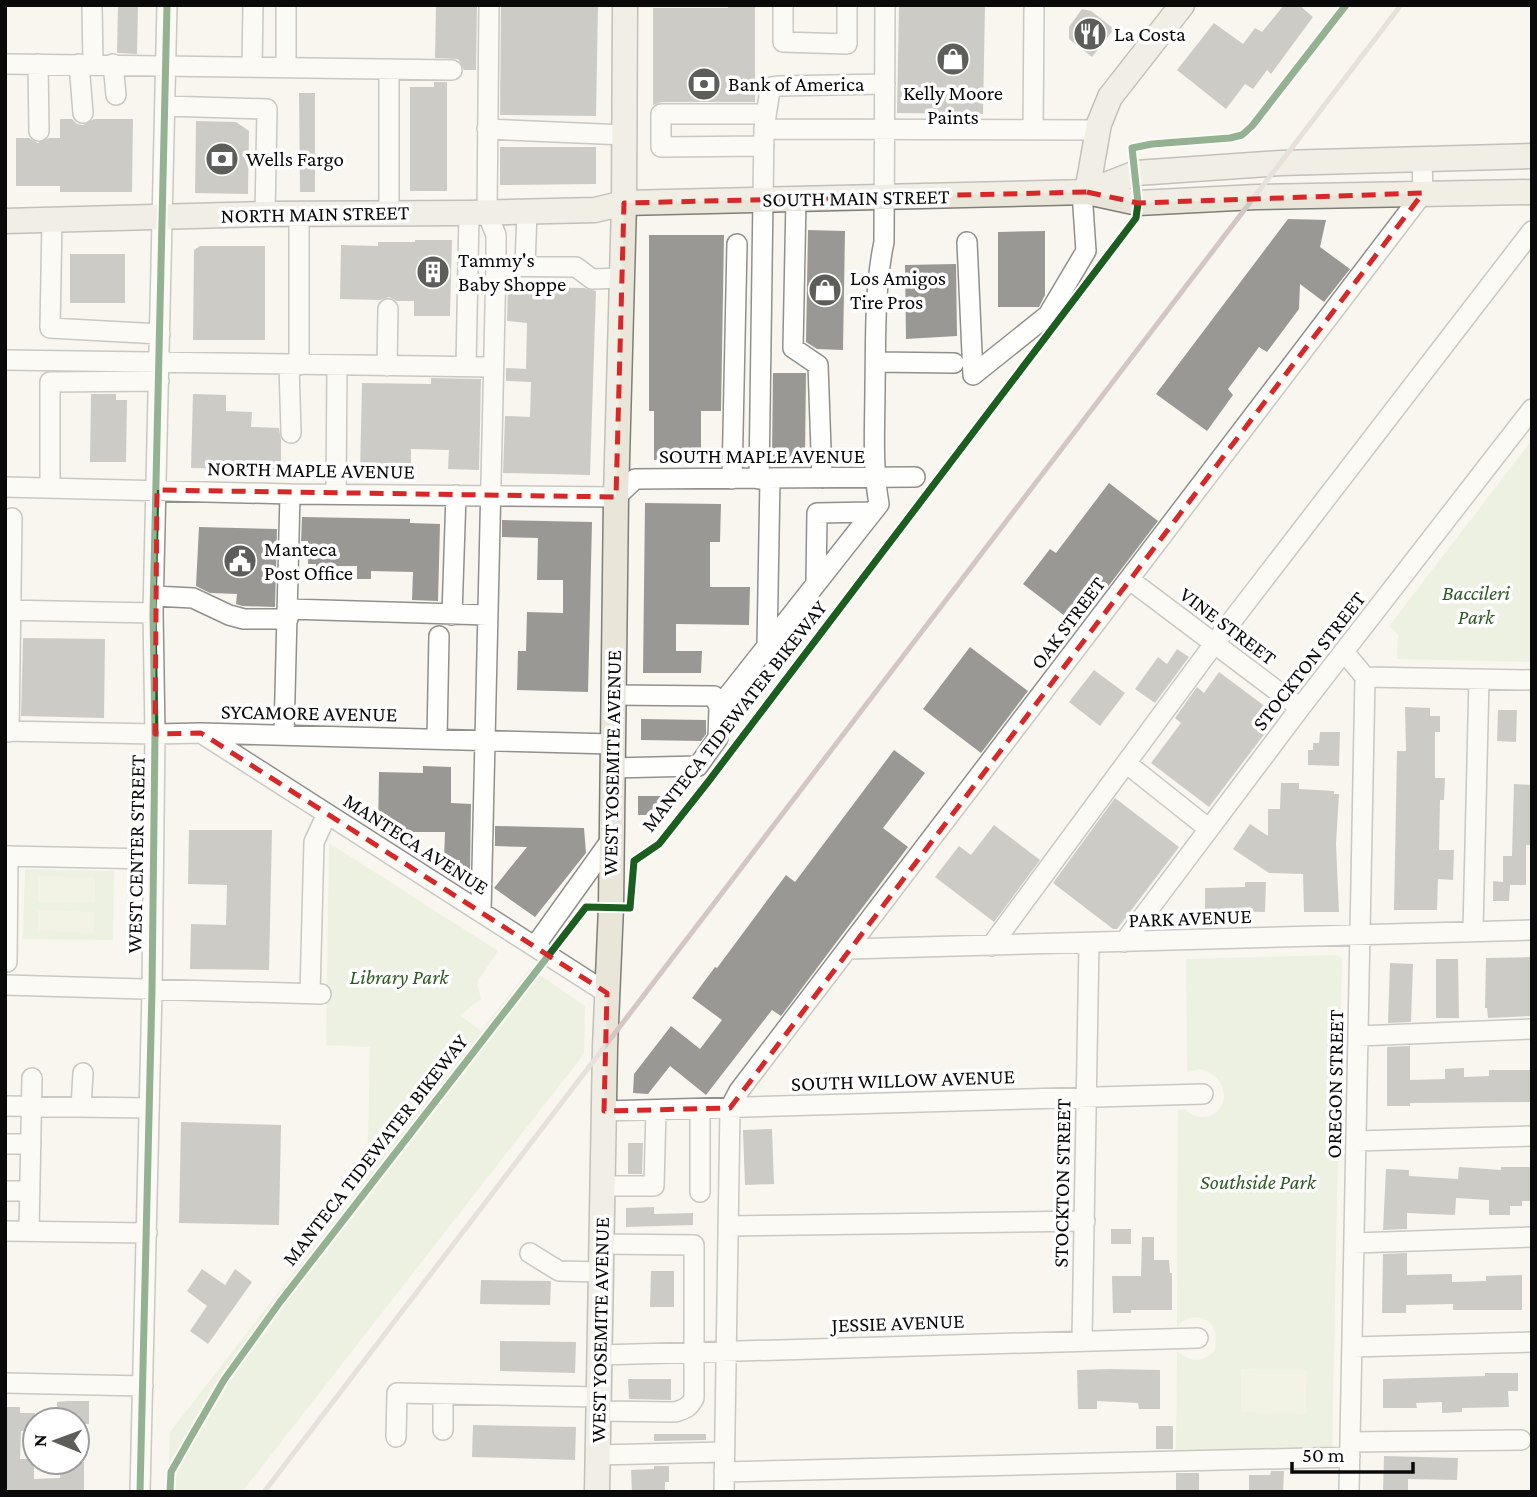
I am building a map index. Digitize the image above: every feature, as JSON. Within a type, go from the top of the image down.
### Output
[{"type":"main road","name":"WEST YOSEMITE AVENUE","points":[[597,1492],[616,497],[625,203],[625,5]]},
{"type":"main road","points":[[1085,192],[1098,130],[1110,97],[1182,5]]},
{"type":"main road","name":"SOUTH MAIN STREET","points":[[1085,192],[1136,173],[1281,163],[1532,156]]},
{"type":"main road","name":"SOUTH MAIN STREET","points":[[625,203],[1085,192],[1138,203],[1532,192]]},
{"type":"main road","name":"NORTH MAIN STREET","points":[[5,221],[265,214],[527,212],[594,210],[625,203]]},
{"type":"street","name":"WEST CENTER STREET","points":[[140,1492],[152,990],[154,604],[167,5]]},
{"type":"street","points":[[252,67],[253,5]]},
{"type":"street","points":[[286,5],[286,67]]},
{"type":"street","points":[[466,366],[487,129],[489,5]]},
{"type":"street","points":[[783,5],[783,42],[847,44],[847,5]]},
{"type":"street","points":[[613,695],[714,696],[719,707],[879,504],[874,478],[877,276],[884,242],[886,5]]},
{"type":"street","points":[[83,113],[95,64],[92,6]]},
{"type":"street","points":[[1033,130],[1034,9]]},
{"type":"street","points":[[5,64],[452,70]]},
{"type":"street","points":[[38,64],[39,131]]},
{"type":"street","points":[[95,64],[116,95]]},
{"type":"street","points":[[389,69],[389,213]]},
{"type":"street","points":[[767,646],[764,200],[765,130],[770,90],[775,86],[885,84]]},
{"type":"street","points":[[165,106],[267,109],[265,214]]},
{"type":"street","points":[[765,130],[661,147],[661,114],[765,130],[1098,130]]},
{"type":"street","points":[[487,129],[625,135]]},
{"type":"street","points":[[1422,159],[1423,193]]},
{"type":"street","points":[[967,242],[972,375],[1048,315],[1086,251],[1085,192]]},
{"type":"street","name":"OAK STREET","points":[[730,1108],[739,1091],[1423,193]]},
{"type":"street","points":[[796,200],[793,348],[818,365],[822,478]]},
{"type":"street","points":[[525,266],[527,212]]},
{"type":"street","points":[[478,213],[496,235],[481,912]]},
{"type":"street","points":[[291,433],[299,214]]},
{"type":"street","points":[[52,220],[50,328],[160,334]]},
{"type":"street","points":[[991,946],[1214,644],[1532,230]]},
{"type":"street","points":[[732,479],[737,244]]},
{"type":"street","points":[[496,265],[576,267],[592,279],[623,278]]},
{"type":"street","points":[[387,366],[388,309]]},
{"type":"street","points":[[5,360],[160,372]]},
{"type":"street","points":[[876,362],[954,363]]},
{"type":"street","points":[[50,488],[50,382],[160,372],[294,365],[493,367]]},
{"type":"street","points":[[336,494],[337,365]]},
{"type":"street","name":"STOCKTON STREET","points":[[1124,942],[1300,708],[1532,409]]},
{"type":"street","name":"SOUTH MAPLE AVENUE","points":[[616,497],[635,479],[915,477]]},
{"type":"street","name":"NORTH MAPLE AVENUE","points":[[5,487],[290,494],[616,497]]},
{"type":"street","points":[[284,735],[290,494]]},
{"type":"street","points":[[452,615],[456,495]]},
{"type":"street","points":[[816,583],[817,513],[872,512]]},
{"type":"street","points":[[7,732],[12,518]]},
{"type":"street","name":"VINE STREET","points":[[1130,580],[1300,708]]},
{"type":"street","points":[[8,610],[154,604],[193,598],[244,619],[288,614],[488,615]]},
{"type":"street","points":[[436,739],[439,636]]},
{"type":"street","points":[[1345,653],[1365,677],[1532,680]]},
{"type":"street","name":"OREGON STREET","points":[[1349,1492],[1365,677]]},
{"type":"street","points":[[1473,930],[1479,679]]},
{"type":"street","name":"SYCAMORE AVENUE","points":[[7,732],[201,733],[485,740],[698,766],[718,738],[719,707]]},
{"type":"street","name":"MANTECA AVENUE","points":[[201,733],[607,993]]},
{"type":"street","points":[[1126,763],[1209,829]]},
{"type":"street","points":[[5,985],[315,994],[314,842],[327,814]]},
{"type":"street","points":[[535,946],[611,840]]},
{"type":"street","points":[[7,962],[7,856],[152,859]]},
{"type":"street","name":"PARK AVENUE","points":[[849,949],[1532,930]]},
{"type":"street","name":"STOCKTON STREET","points":[[1083,1340],[1089,943]]},
{"type":"street","points":[[1358,1036],[1532,1029]]},
{"type":"street","points":[[81,1107],[83,1073]]},
{"type":"street","points":[[29,1231],[32,1078]]},
{"type":"street","name":"SOUTH WILLOW AVENUE","points":[[604,1111],[1203,1094]]},
{"type":"street","points":[[5,1106],[148,1108]]},
{"type":"street","points":[[724,1492],[730,1108]]},
{"type":"street","points":[[700,1109],[700,1192]]},
{"type":"street","points":[[603,1186],[654,1186],[656,1110]]},
{"type":"street","points":[[1356,1142],[1532,1136]]},
{"type":"street","points":[[5,1144],[31,1144]]},
{"type":"street","points":[[5,1191],[30,1191]]},
{"type":"street","points":[[728,1226],[1085,1221]]},
{"type":"street","points":[[5,1231],[147,1233]]},
{"type":"street","points":[[1354,1243],[1532,1237]]},
{"type":"street","points":[[396,1437],[397,1393],[598,1404],[675,1412],[691,1406],[694,1398],[694,1245],[601,1244]]},
{"type":"street","points":[[530,1253],[559,1270],[601,1272]]},
{"type":"street","name":"JESSIE AVENUE","points":[[600,1355],[1198,1338]]},
{"type":"street","points":[[1352,1347],[1532,1342]]},
{"type":"street","points":[[5,1383],[143,1386]]},
{"type":"street","points":[[443,1394],[443,1430]]},
{"type":"street","points":[[724,1472],[1350,1450],[1521,1440]]},
{"type":"street","points":[[597,1455],[724,1452]]},
{"type":"highlighted area","points":[[1087,192],[1138,203],[1423,193],[730,1108],[604,1111],[607,993],[201,733],[155,734],[157,490],[616,497],[624,203]]},
{"type":"green space","name":"Baccileri Park","points":[[1532,440],[1532,662],[1397,659],[1398,634],[1389,626]]},
{"type":"green space","name":"Library Park","points":[[329,843],[498,951],[477,982],[481,999],[460,1015],[481,1031],[530,968],[585,1006],[584,1054],[242,1492],[168,1492],[170,1432],[367,1178],[370,1047],[326,1045]]},
{"type":"green space","points":[[25,869],[114,871],[113,940],[23,939]]},
{"type":"green space","points":[[38,876],[95,877],[95,902],[38,902]]},
{"type":"green space","points":[[38,910],[94,912],[94,933],[37,931]]},
{"type":"green space","name":"Southside Park","points":[[1338,955],[1342,959],[1332,1451],[1176,1453],[1177,1351],[1196,1360],[1206,1358],[1215,1350],[1216,1334],[1208,1321],[1194,1317],[1177,1327],[1178,1110],[1185,1109],[1195,1116],[1212,1115],[1219,1110],[1224,1093],[1221,1084],[1210,1073],[1194,1070],[1187,1073],[1186,959]]},
{"type":"green space","points":[[1241,1369],[1307,1370],[1306,1414],[1241,1412]]},
{"type":"building","points":[[118,5],[138,5],[137,54],[117,53]]},
{"type":"building","points":[[436,5],[477,5],[476,70],[464,70],[458,59],[435,58]]},
{"type":"building","points":[[501,5],[598,5],[596,116],[500,115]]},
{"type":"building","points":[[728,5],[755,5],[755,102],[661,102],[653,105],[653,8],[728,8]]},
{"type":"building","points":[[899,5],[985,5],[983,114],[897,113]]},
{"type":"building","points":[[1284,5],[1299,5],[1313,17],[1271,74],[1267,70],[1253,89],[1245,84],[1226,109],[1177,70],[1214,23],[1243,44],[1255,28],[1262,32]]},
{"type":"building","name":"La Costa","points":[[1082,9],[1091,11],[1114,29],[1092,57],[1069,39],[1069,27]]},
{"type":"building","points":[[434,82],[447,82],[447,191],[410,191],[410,87],[434,87]]},
{"type":"building","points":[[299,93],[315,93],[315,192],[300,192]]},
{"type":"building","points":[[60,119],[72,119],[83,125],[94,119],[133,119],[132,192],[60,192],[60,186],[16,186],[16,138],[29,138],[38,143],[49,138],[60,138]]},
{"type":"building","name":"Wells Fargo","points":[[196,121],[236,122],[249,131],[248,194],[195,193]]},
{"type":"building","points":[[500,147],[596,147],[596,184],[500,185]]},
{"type":"building","points":[[1288,219],[1326,220],[1320,247],[1350,269],[1324,302],[1300,284],[1299,309],[1267,352],[1259,347],[1228,389],[1233,395],[1207,431],[1156,394]]},
{"type":"building","name":"Los Amigos Tire Pros","points":[[808,230],[845,231],[843,350],[817,349],[806,342]]},
{"type":"building","points":[[1045,231],[1045,295],[1039,307],[998,307],[998,232]]},
{"type":"building","points":[[649,235],[724,235],[721,411],[701,411],[701,460],[654,460],[654,411],[649,411]]},
{"type":"building","points":[[452,240],[450,316],[414,316],[414,301],[397,301],[389,297],[380,300],[340,299],[341,245],[378,246],[378,242]]},
{"type":"building","points":[[200,246],[265,246],[265,340],[193,340],[194,250]]},
{"type":"building","points":[[70,254],[125,254],[125,303],[70,303]]},
{"type":"building","points":[[956,264],[957,336],[906,339],[905,265]]},
{"type":"building","points":[[508,287],[584,288],[596,291],[590,475],[503,473],[505,416],[530,417],[531,382],[506,381],[506,368],[526,369],[527,323],[507,321]]},
{"type":"building","points":[[773,373],[806,373],[805,456],[772,457]]},
{"type":"building","points":[[431,378],[481,379],[479,470],[448,469],[449,450],[411,449],[411,475],[360,474],[362,383],[431,384]]},
{"type":"building","points":[[91,394],[116,394],[116,400],[127,400],[126,462],[90,462]]},
{"type":"building","points":[[193,394],[226,395],[226,411],[252,412],[251,427],[279,428],[281,470],[191,468]]},
{"type":"building","points":[[1109,483],[1158,521],[1078,626],[1023,584],[1050,549],[1056,553]]},
{"type":"building","points":[[645,503],[721,504],[720,542],[710,542],[710,587],[750,587],[749,625],[676,624],[676,651],[702,651],[701,673],[643,673]]},
{"type":"building","points":[[302,517],[410,519],[410,523],[440,524],[438,601],[412,600],[413,572],[371,571],[371,579],[357,579],[357,566],[333,566],[332,578],[316,577],[316,564],[308,564],[308,541],[301,541]]},
{"type":"building","points":[[502,520],[592,522],[588,692],[517,690],[518,651],[526,651],[527,612],[563,613],[563,580],[537,580],[538,538],[502,537]]},
{"type":"building","name":"Manteca Post Office","points":[[199,527],[277,529],[275,607],[242,606],[236,604],[237,594],[210,593],[196,586]]},
{"type":"building","points":[[23,638],[105,639],[104,718],[21,716]]},
{"type":"building","points":[[970,647],[1028,691],[981,753],[923,709]]},
{"type":"building","points":[[1177,649],[1189,657],[1155,703],[1135,689],[1158,657],[1167,664]]},
{"type":"building","points":[[1094,670],[1125,693],[1100,726],[1069,702]]},
{"type":"building","points":[[1219,672],[1278,716],[1209,807],[1151,763],[1181,723],[1175,718],[1197,687],[1204,693]]},
{"type":"building","points":[[1405,707],[1430,708],[1430,716],[1440,716],[1440,732],[1435,732],[1435,778],[1445,778],[1444,800],[1440,800],[1439,850],[1454,850],[1453,880],[1438,879],[1437,910],[1394,910],[1397,751],[1406,751]]},
{"type":"building","points":[[1498,710],[1517,710],[1516,742],[1497,741]]},
{"type":"building","points":[[641,719],[706,720],[706,734],[701,741],[641,740]]},
{"type":"building","points":[[1320,732],[1340,732],[1339,766],[1308,765],[1308,750],[1313,750],[1313,743],[1319,743]]},
{"type":"building","points":[[894,750],[925,773],[883,828],[908,847],[781,1016],[772,1010],[706,1095],[670,1066],[648,1094],[633,1093],[634,1074],[671,1026],[700,1049],[722,1020],[692,998],[786,875],[795,882]]},
{"type":"building","points":[[423,766],[451,767],[451,803],[471,804],[470,870],[460,870],[460,860],[444,859],[445,832],[378,832],[379,772],[423,773]]},
{"type":"building","points":[[1281,783],[1299,783],[1299,789],[1334,791],[1334,794],[1339,794],[1336,844],[1339,912],[1304,912],[1303,874],[1269,873],[1233,849],[1250,824],[1268,836],[1268,809],[1280,809]]},
{"type":"building","points":[[1514,784],[1532,785],[1532,845],[1526,845],[1526,885],[1510,885],[1509,901],[1493,901],[1493,881],[1503,882],[1503,856],[1512,856]]},
{"type":"building","points":[[638,796],[675,796],[675,808],[669,815],[638,815]]},
{"type":"building","points":[[1115,798],[1179,847],[1117,929],[1113,929],[1053,883]]},
{"type":"building","points":[[994,825],[1040,860],[994,922],[935,877],[959,846],[971,855]]},
{"type":"building","points":[[495,826],[584,828],[586,853],[535,917],[494,888],[527,847],[495,846]]},
{"type":"building","points":[[189,830],[272,830],[269,970],[190,969],[191,924],[226,925],[227,885],[188,884]]},
{"type":"building","points":[[1245,882],[1266,882],[1265,912],[1228,911],[1228,917],[1205,917],[1205,888],[1245,887]]},
{"type":"building","points":[[1532,957],[1532,1016],[1488,1018],[1485,1008],[1486,958]]},
{"type":"building","points":[[1436,959],[1458,959],[1459,1018],[1436,1018]]},
{"type":"building","points":[[1390,963],[1413,964],[1411,1022],[1388,1023]]},
{"type":"building","points":[[1410,1046],[1410,1080],[1445,1079],[1445,1069],[1464,1068],[1464,1077],[1489,1076],[1489,1070],[1532,1070],[1532,1102],[1410,1103],[1410,1106],[1387,1106],[1387,1047]]},
{"type":"building","points":[[181,1122],[281,1125],[279,1225],[179,1223]]},
{"type":"building","points":[[772,1129],[774,1184],[745,1185],[743,1130]]},
{"type":"building","points":[[628,1143],[643,1143],[642,1174],[628,1174]]},
{"type":"building","points":[[1459,1167],[1501,1170],[1501,1167],[1532,1167],[1532,1201],[1522,1201],[1522,1206],[1510,1206],[1510,1215],[1489,1215],[1489,1200],[1456,1198],[1455,1215],[1407,1213],[1407,1229],[1383,1230],[1386,1169],[1409,1170],[1409,1176],[1458,1179]]},
{"type":"building","points":[[654,1207],[654,1214],[693,1213],[693,1225],[626,1227],[626,1208]]},
{"type":"building","points":[[1111,1229],[1131,1229],[1131,1244],[1111,1244]]},
{"type":"building","points":[[1142,1237],[1154,1237],[1154,1260],[1169,1260],[1172,1273],[1172,1310],[1113,1313],[1112,1276],[1141,1276]]},
{"type":"building","points":[[1407,1253],[1407,1275],[1452,1274],[1452,1282],[1486,1281],[1486,1276],[1522,1275],[1522,1310],[1453,1310],[1453,1304],[1406,1305],[1406,1313],[1382,1313],[1383,1254]]},
{"type":"building","points":[[202,1269],[225,1285],[235,1269],[252,1282],[208,1344],[190,1331],[207,1306],[187,1291]]},
{"type":"building","points":[[651,1271],[674,1271],[674,1307],[650,1307]]},
{"type":"building","points":[[481,1280],[551,1281],[550,1305],[480,1304]]},
{"type":"building","points":[[500,1341],[576,1342],[575,1373],[500,1371]]},
{"type":"building","points":[[1077,1370],[1160,1370],[1160,1409],[1139,1409],[1138,1403],[1097,1401],[1097,1409],[1078,1409]]},
{"type":"building","points":[[1485,1373],[1518,1373],[1518,1391],[1508,1391],[1509,1407],[1462,1408],[1462,1412],[1442,1413],[1442,1402],[1416,1403],[1417,1408],[1383,1408],[1383,1379],[1485,1376]]},
{"type":"building","points":[[628,1379],[671,1379],[671,1400],[629,1399]]},
{"type":"building","points":[[89,1401],[89,1406],[57,1406],[57,1402]]},
{"type":"building","points":[[5,1407],[20,1407],[21,1476],[34,1476],[34,1479],[84,1476],[84,1492],[5,1492]]},
{"type":"building","points":[[473,1425],[576,1427],[575,1460],[472,1457]]},
{"type":"building","points":[[1156,1426],[1173,1426],[1173,1449],[1156,1449]]},
{"type":"building","points":[[654,1434],[706,1434],[706,1440],[654,1441]]},
{"type":"building","points":[[1384,1456],[1458,1458],[1457,1480],[1408,1479],[1408,1492],[1383,1492]]},
{"type":"building","points":[[654,1466],[669,1466],[669,1482],[665,1482],[665,1491],[632,1492],[631,1470],[654,1469]]},
{"type":"building","points":[[1271,1471],[1284,1471],[1283,1492],[1249,1492],[1249,1475],[1270,1475]]},
{"type":"building","points":[[1176,1473],[1199,1473],[1199,1490],[1176,1490]]},
{"type":"railway","points":[[264,1492],[1401,5]]},
{"type":"cycle path","points":[[140,1492],[152,990],[155,734],[153,613],[167,5]]},
{"type":"cycle path","name":"MANTECA TIDEWATER BIKEWAY","points":[[170,1492],[171,1472],[192,1435],[224,1380],[280,1302],[586,907],[630,908],[634,861],[659,844],[708,782],[1136,218],[1138,203],[1132,148],[1242,135],[1252,126],[1346,5]]},
{"type":"place","name":"La Costa","points":[[1090,34]]},
{"type":"place","name":"Kelly Moore Paints","points":[[953,59]]},
{"type":"place","name":"Bank of America","points":[[704,84]]},
{"type":"place","name":"Wells Fargo","points":[[222,159]]},
{"type":"place","name":"Tammy's Baby Shoppe","points":[[433,272]]},
{"type":"place","name":"Los Amigos Tire Pros","points":[[825,290]]},
{"type":"place","name":"Manteca Post Office","points":[[240,561]]}]
